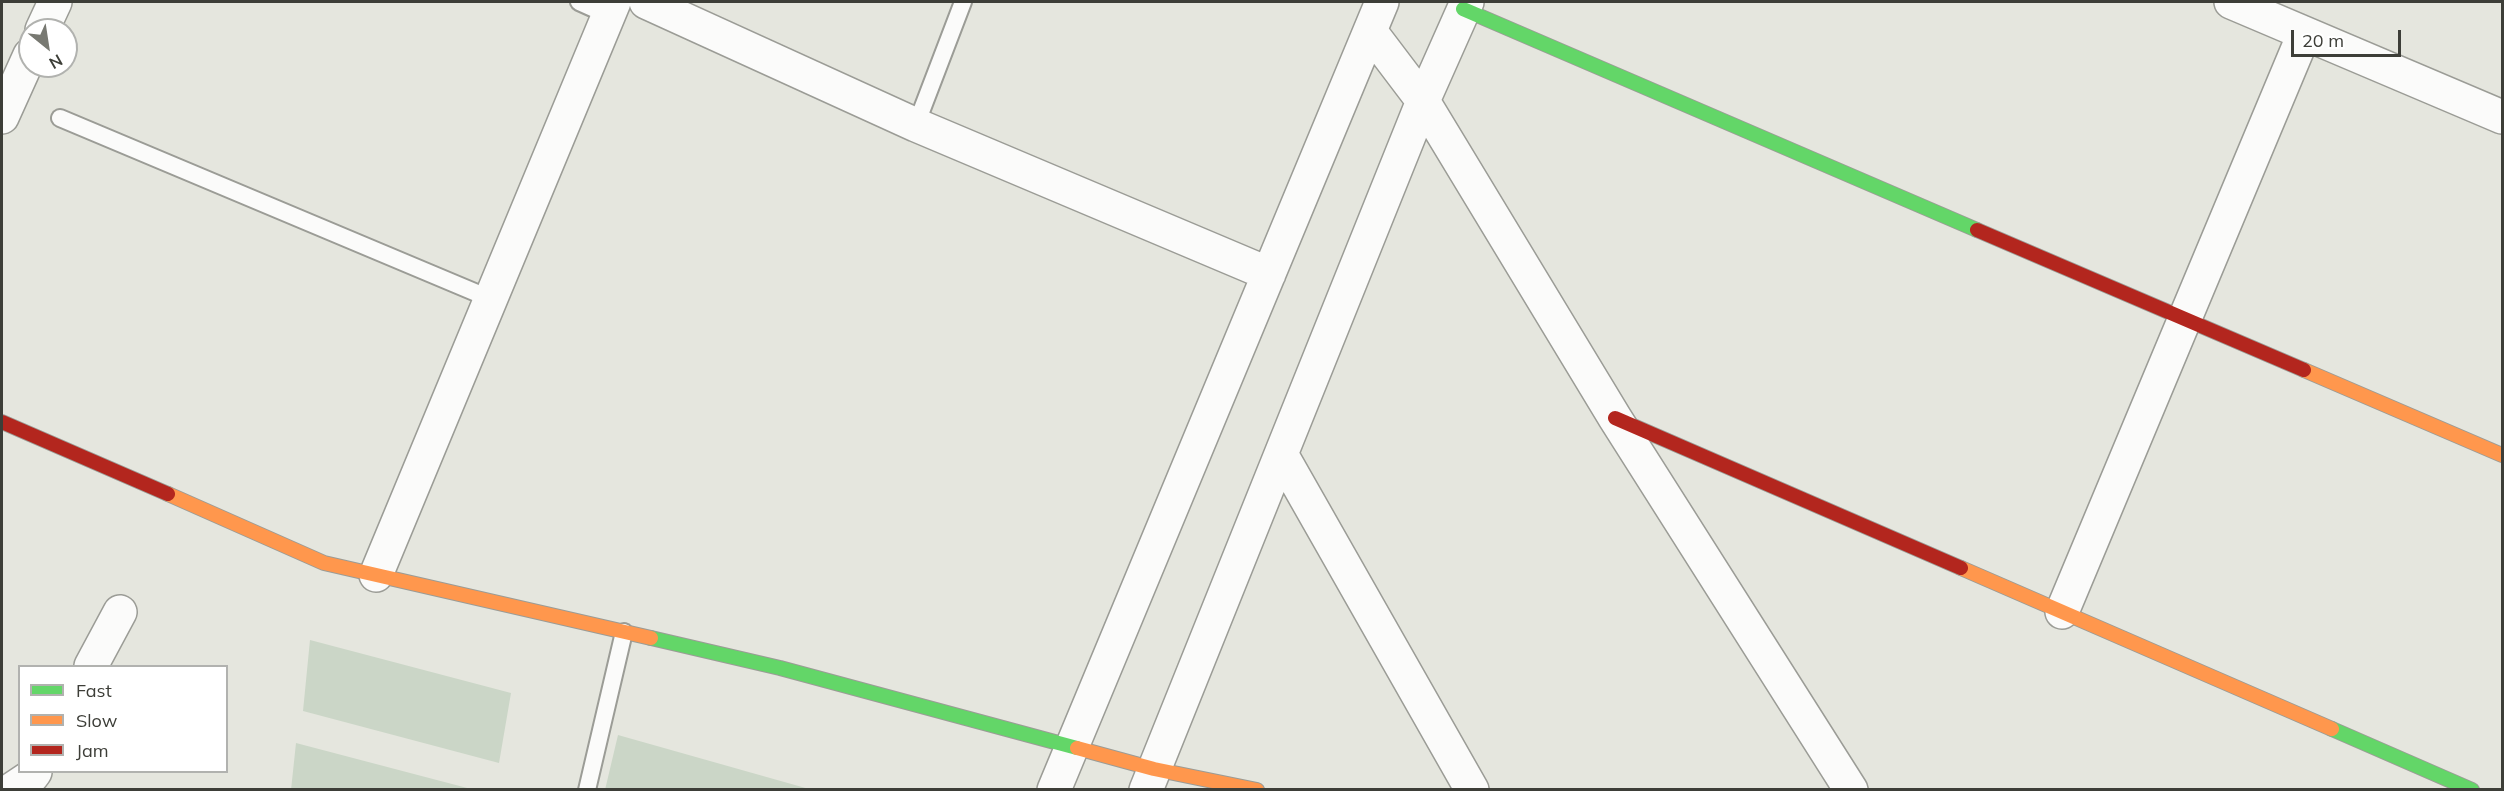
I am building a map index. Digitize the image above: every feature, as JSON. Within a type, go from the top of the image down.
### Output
[{"type":"street","points":[[48,18],[55,2]]},
{"type":"street","points":[[645,2],[916,125],[1269,274]]},
{"type":"street","points":[[2230,2],[2502,117]]},
{"type":"street","points":[[1150,779],[1465,5],[2502,455]]},
{"type":"street","points":[[376,575],[611,8]]},
{"type":"street","points":[[1376,16],[1424,101],[1615,418],[1851,789]]},
{"type":"street","points":[[1054,789],[1376,16]]},
{"type":"street","points":[[2062,612],[2304,34]]},
{"type":"street","points":[[2,117],[20,78]]},
{"type":"street","points":[[1615,418],[2472,789]]},
{"type":"street","points":[[2,422],[324,563],[780,668],[1072,747],[1150,779],[1257,789]]},
{"type":"street","points":[[1281,454],[1472,789]]},
{"type":"street","points":[[92,665],[120,612]]},
{"type":"street","points":[[11,789],[34,773]]},
{"type":"lane","points":[[579,2],[611,8]]},
{"type":"lane","points":[[916,125],[963,2]]},
{"type":"lane","points":[[60,118],[491,299]]},
{"type":"lane","points":[[587,789],[624,632]]},
{"type":"building","points":[[310,640],[511,693],[499,763],[303,711]]},
{"type":"building","points":[[618,735],[809,789],[809,790],[605,790]]},
{"type":"building","points":[[296,743],[471,789],[471,790],[291,790]]},
{"type":"traffic: fast","points":[[1463,9],[1977,230]]},
{"type":"traffic: fast","points":[[651,638],[780,668],[1077,748]]},
{"type":"traffic: fast","points":[[2332,729],[2472,790]]},
{"type":"traffic: slow","points":[[2304,370],[2502,455]]},
{"type":"traffic: slow","points":[[168,494],[324,563],[651,638]]},
{"type":"traffic: slow","points":[[1961,568],[2332,729]]},
{"type":"traffic: slow","points":[[1077,748],[1154,769],[1257,790]]},
{"type":"traffic: jam","points":[[1977,230],[2304,370]]},
{"type":"traffic: jam","points":[[1615,418],[1961,568]]},
{"type":"traffic: jam","points":[[2,422],[168,494]]}]
